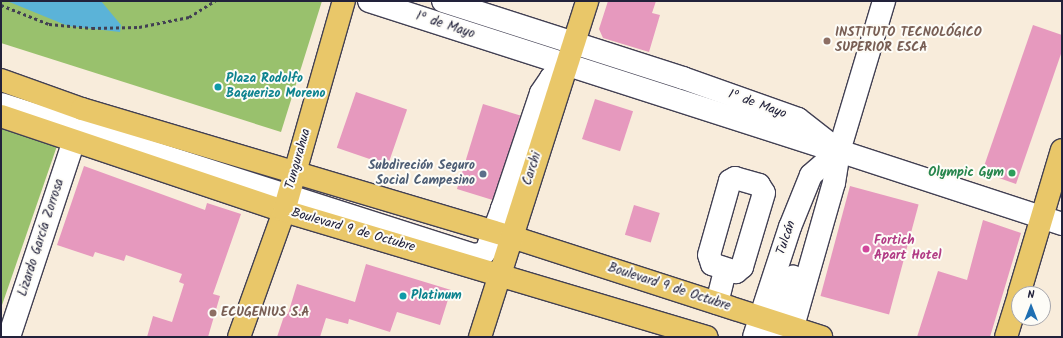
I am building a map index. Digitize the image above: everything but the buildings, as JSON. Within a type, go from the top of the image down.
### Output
[{"type":"main road","name":"Tungurahua","points":[[239,337],[295,174],[344,1]]},
{"type":"main road","name":"Carchi","points":[[480,337],[500,273],[503,234],[566,66],[587,1]]},
{"type":"main road","name":"Boulevard 9 de Octubre","points":[[1,80],[82,109],[295,174],[503,234],[717,303],[774,330],[821,337]]},
{"type":"main road","name":"Boulevard 9 de Octubre","points":[[1,116],[707,337]]},
{"type":"main road","points":[[1023,286],[1052,221],[1062,150]]},
{"type":"main road","points":[[1006,337],[1011,320]]},
{"type":"street","name":"1º de Mayo","points":[[369,1],[566,66],[839,151],[1052,221]]},
{"type":"street","name":"1º de Mayo","points":[[443,1],[574,43],[798,119],[839,151]]},
{"type":"street","points":[[774,330],[834,183],[839,151],[884,1]]},
{"type":"street","points":[[503,234],[502,209],[541,93],[551,78],[566,66]]},
{"type":"street","points":[[1,94],[61,115],[272,180],[295,174]]},
{"type":"street","name":"Boulevard 9 de Octubre","points":[[1,104],[285,204],[475,255],[484,253],[503,234]]},
{"type":"street","name":"Lizardo García Zorrosa","points":[[9,337],[74,140]]},
{"type":"street","name":"Tulcán","points":[[774,330],[790,227],[811,175],[839,151]]},
{"type":"street","points":[[733,178],[759,185],[763,189],[757,219],[740,270],[725,270],[712,264],[708,255],[733,178]]},
{"type":"street","points":[[757,219],[790,227]]},
{"type":"street","points":[[717,303],[725,270]]},
{"type":"path","points":[[1,5],[49,24],[92,28],[139,27],[189,17],[215,1]]},
{"type":"green space","name":"Plaza Rodolfo Baquerizo Moreno","points":[[1,1],[322,1],[281,132],[1,43]]},
{"type":"green space","points":[[1,127],[57,146],[1,308]]},
{"type":"water","points":[[7,1],[101,1],[121,25],[120,32],[68,26]]},
{"type":"place","name":"INSTITUTO TECNOLÓGICO SUPERIOR ESCA","points":[[827,41]]},
{"type":"place","name":"Plaza Rodolfo Baquerizo Moreno","points":[[218,87]]},
{"type":"place","name":"Olympic Gym","points":[[1012,173]]},
{"type":"place","name":"Subdireción Seguro Social Campesino","points":[[483,174]]},
{"type":"place","name":"Fortich Apart Hotel","points":[[866,249]]},
{"type":"place","name":"Platinum","points":[[403,296]]},
{"type":"place","name":"ECUGENIUS S.A","points":[[213,313]]}]
